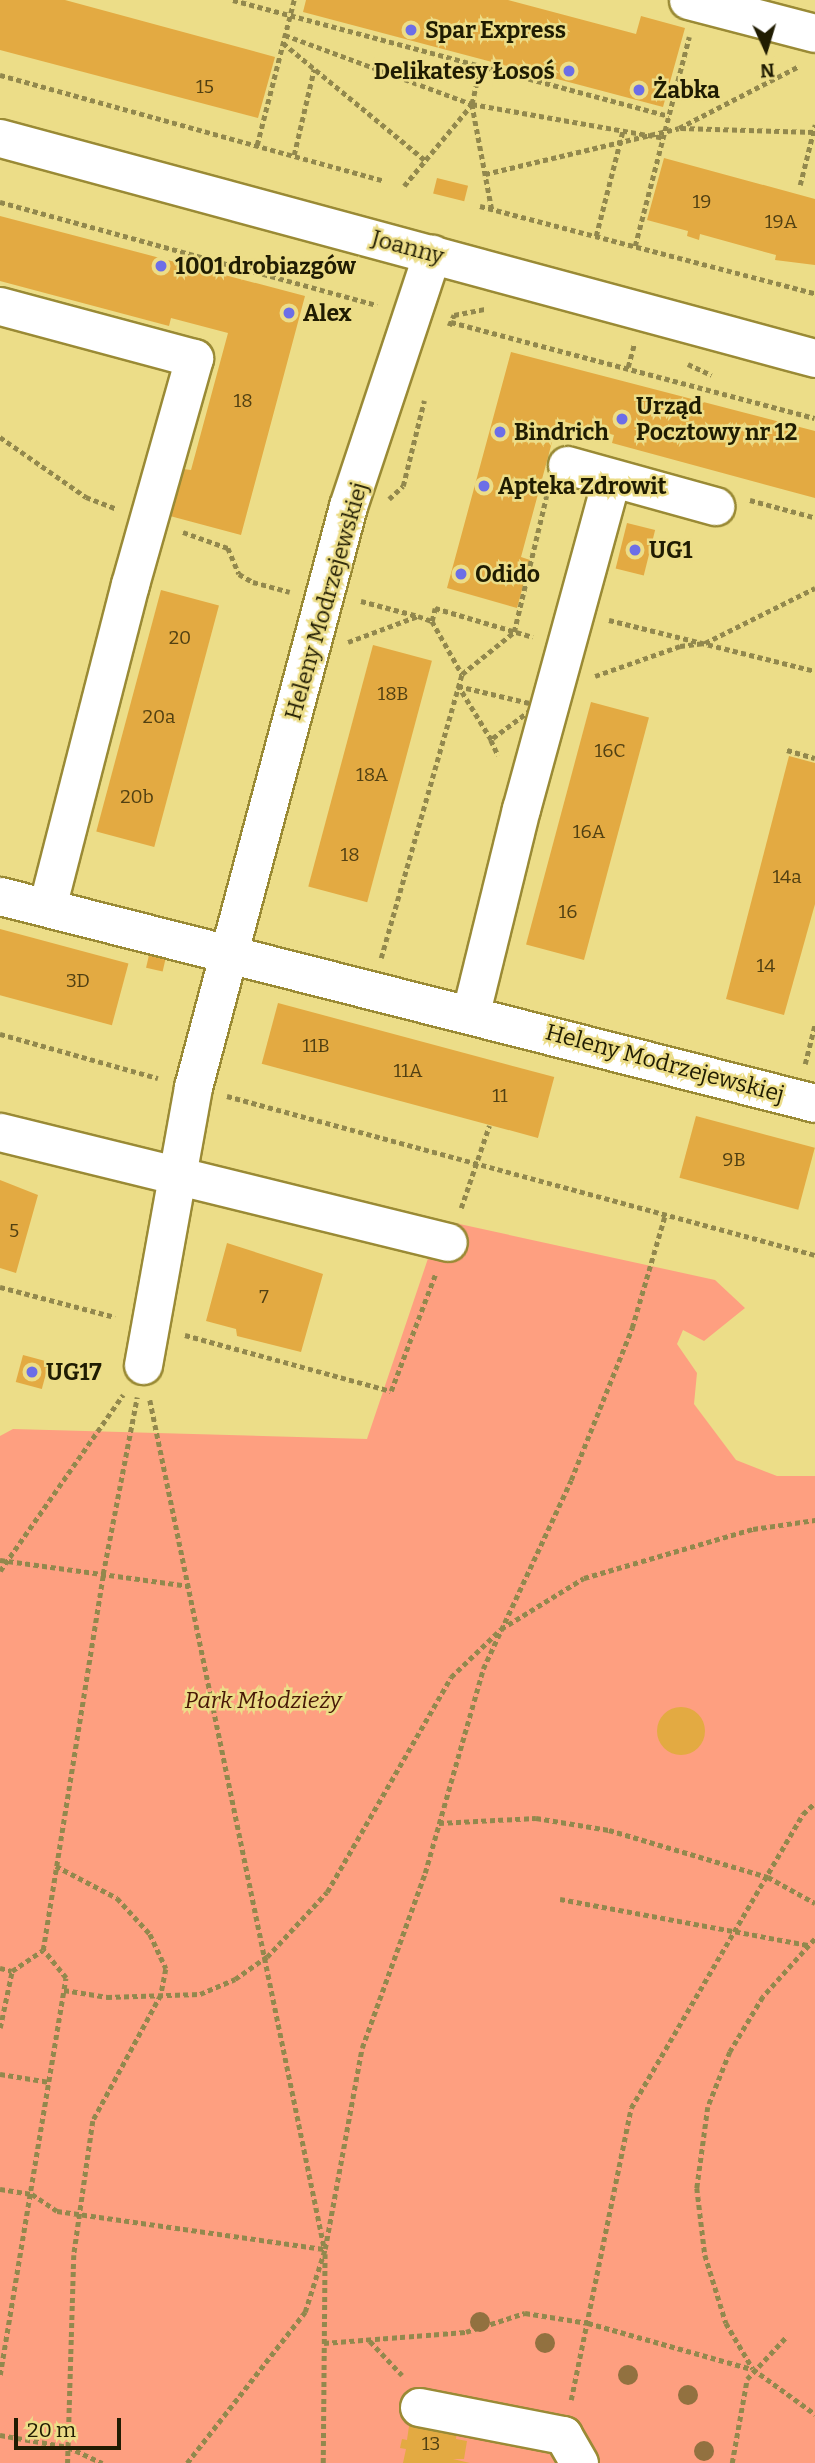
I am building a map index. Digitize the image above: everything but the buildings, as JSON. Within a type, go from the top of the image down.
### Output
[{"type":"street","points":[[693,1],[809,48]]},
{"type":"street","name":"Joanny","points":[[0,138],[815,358]]},
{"type":"street","name":"Heleny Modrzejewskiej","points":[[143,1365],[193,1087],[348,506],[432,254]]},
{"type":"street","points":[[0,306],[194,358],[159,524],[130,584],[47,907]]},
{"type":"street","points":[[559,473],[611,479],[727,501]]},
{"type":"street","points":[[471,1012],[611,479]]},
{"type":"street","name":"Heleny Modrzejewskiej","points":[[0,896],[204,950],[231,951],[471,1012],[809,1088]]},
{"type":"street","points":[[0,1132],[448,1242]]},
{"type":"street","points":[[419,2407],[571,2449]]},
{"type":"path","points":[[233,0],[669,117]]},
{"type":"path","points":[[257,145],[294,0]]},
{"type":"path","points":[[635,246],[669,117],[693,1]]},
{"type":"path","points":[[285,35],[472,104],[664,138]]},
{"type":"path","points":[[283,43],[425,160]]},
{"type":"path","points":[[680,128],[809,48]]},
{"type":"path","points":[[481,66],[472,104],[492,210]]},
{"type":"path","points":[[294,155],[314,69]]},
{"type":"path","points":[[0,75],[385,181]]},
{"type":"path","points":[[404,186],[472,104]]},
{"type":"path","points":[[800,185],[815,125]]},
{"type":"path","points":[[485,174],[665,129],[814,132]]},
{"type":"path","points":[[596,236],[623,130]]},
{"type":"path","points":[[0,202],[377,305]]},
{"type":"path","points":[[480,206],[815,293]]},
{"type":"path","points":[[446,333],[454,315],[475,308],[496,309]]},
{"type":"path","points":[[451,322],[815,418]]},
{"type":"path","points":[[628,367],[635,340]]},
{"type":"path","points":[[383,502],[403,486],[427,389]]},
{"type":"path","points":[[0,437],[86,497],[228,548],[239,574],[253,582],[301,595]]},
{"type":"path","points":[[377,972],[462,674],[514,632],[559,473]]},
{"type":"path","points":[[727,501],[814,515]]},
{"type":"path","points":[[593,677],[680,646],[705,643],[815,589]]},
{"type":"path","points":[[356,600],[432,621],[462,674]]},
{"type":"path","points":[[432,621],[435,608],[567,645]]},
{"type":"path","points":[[343,644],[418,616]]},
{"type":"path","points":[[599,617],[815,671]]},
{"type":"path","points":[[458,686],[525,702],[538,705],[491,740],[458,686]]},
{"type":"path","points":[[787,750],[815,758]]},
{"type":"path","points":[[809,1088],[815,1024]]},
{"type":"path","points":[[0,1034],[815,1255]]},
{"type":"path","points":[[0,1287],[391,1391],[478,1162],[489,1126]]},
{"type":"path","points":[[187,2463],[305,2312],[325,2249],[362,2048],[439,1823],[483,1669],[571,1480],[632,1328],[665,1215]]},
{"type":"path","points":[[0,1571],[143,1365]]},
{"type":"path","points":[[0,2028],[12,1971],[43,1950],[103,1574],[143,1365]]},
{"type":"path","points":[[143,1365],[325,2249],[323,2463]]},
{"type":"path","points":[[64,1990],[107,1997],[200,1994],[267,1957],[327,1892],[451,1677],[501,1629],[584,1578],[752,1529],[815,1520]]},
{"type":"path","points":[[0,1560],[189,1586]]},
{"type":"path","points":[[571,2449],[588,2323],[631,2108],[803,1815],[815,1803]]},
{"type":"path","points":[[439,1823],[536,1818],[609,1830],[768,1877],[815,1903]]},
{"type":"path","points":[[56,1866],[117,1898],[150,1934],[166,1969],[161,1995],[93,2121],[78,2215],[68,2463]]},
{"type":"path","points":[[559,1899],[809,1945]]},
{"type":"path","points":[[753,2369],[726,2323],[705,2255],[697,2188],[700,2139],[718,2078],[744,2025],[762,1997],[815,1939]]},
{"type":"path","points":[[0,2375],[66,1978],[43,1950]]},
{"type":"path","points":[[0,1968],[12,1971]]},
{"type":"path","points":[[0,2074],[49,2082]]},
{"type":"path","points":[[0,2189],[32,2194],[57,2211],[78,2215],[325,2249]]},
{"type":"path","points":[[324,2343],[466,2332],[525,2313],[588,2323],[753,2369],[815,2414]]},
{"type":"path","points":[[732,2463],[747,2379],[753,2369],[787,2336]]},
{"type":"path","points":[[369,2340],[399,2374]]},
{"type":"path","points":[[0,2435],[68,2447],[103,2463]]},
{"type":"green space","name":"Park Młodzieży","points":[[441,1220],[715,1280],[745,1308],[704,1341],[683,1330],[677,1344],[697,1373],[694,1404],[736,1460],[777,1476],[815,1476],[815,2463],[0,2463],[0,1436],[13,1429],[367,1439]]},
{"type":"place","name":"Spar Express","points":[[411,30]]},
{"type":"place","name":"Delikatesy Łosoś","points":[[569,71]]},
{"type":"place","name":"Żabka","points":[[639,90]]},
{"type":"place","name":"1001 drobiazgów","points":[[161,266]]},
{"type":"place","name":"Alex","points":[[289,313]]},
{"type":"place","name":"Urząd Pocztowy nr 12","points":[[622,419]]},
{"type":"place","name":"Bindrich","points":[[500,432]]},
{"type":"place","name":"Apteka Zdrowit","points":[[484,486]]},
{"type":"place","name":"UG1","points":[[635,550]]},
{"type":"place","name":"Odido","points":[[461,574]]},
{"type":"place","name":"UG17","points":[[32,1372]]}]
